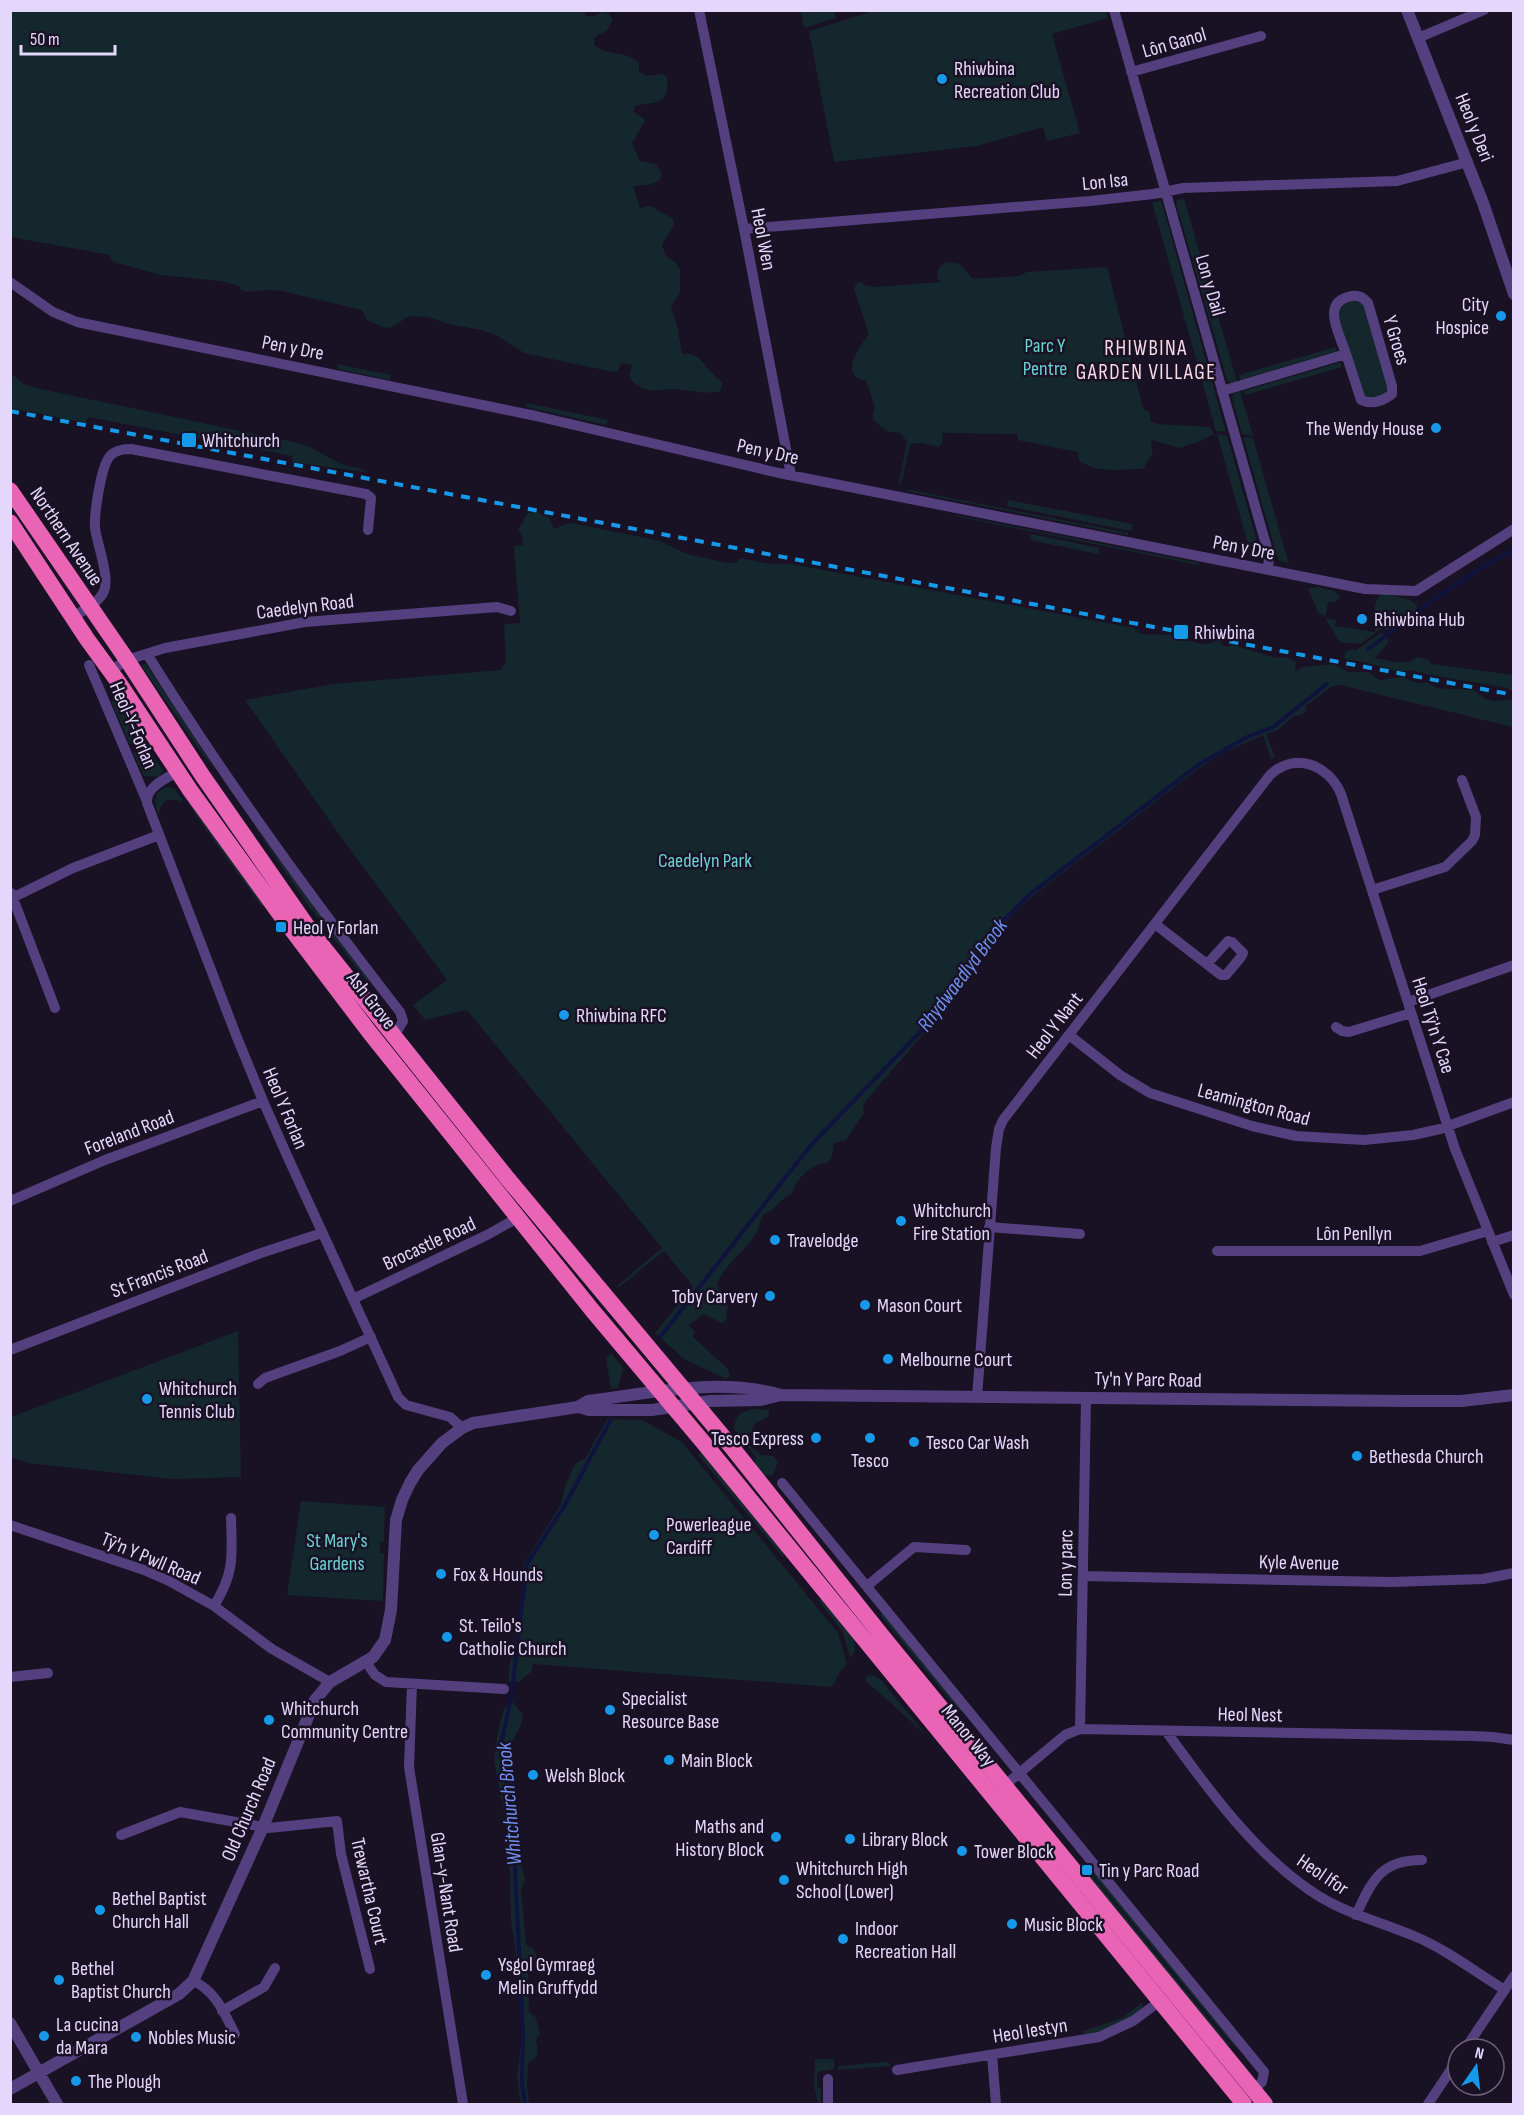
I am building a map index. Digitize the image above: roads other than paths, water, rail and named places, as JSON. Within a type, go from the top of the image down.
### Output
[{"type":"highway","name":"Northern Avenue","points":[[10,490],[90,606]]},
{"type":"highway","name":"Northern Avenue","points":[[10,522],[72,617]]},
{"type":"highway","name":"Ash Grove","points":[[90,606],[195,766],[285,896],[678,1398]]},
{"type":"highway","name":"Ash Grove","points":[[72,617],[225,840],[324,973],[592,1310],[678,1398]]},
{"type":"highway","name":"Manor Way","points":[[678,1398],[752,1472],[1265,2104]]},
{"type":"highway","name":"Manor Way","points":[[678,1398],[704,1442],[1244,2104]]},
{"type":"street","name":"Heol Wen","points":[[699,10],[791,475]]},
{"type":"street","name":"Lon y Dail","points":[[1114,10],[1269,555],[1268,570]]},
{"type":"street","name":"Heol y Deri","points":[[1407,10],[1468,162],[1514,294]]},
{"type":"street","points":[[1418,38],[1484,10]]},
{"type":"street","name":"Lôn Ganol","points":[[1131,72],[1261,36]]},
{"type":"street","name":"Lon Isa","points":[[744,229],[1015,208],[1153,194],[1183,188],[1397,181],[1468,162]]},
{"type":"street","name":"Pen y Dre","points":[[10,282],[53,312],[77,322],[536,416],[791,475],[1365,589],[1416,591],[1514,529]]},
{"type":"street","name":"Y Groes","points":[[1359,296],[1368,303],[1393,390],[1389,396],[1371,403],[1361,400],[1346,354],[1334,317],[1334,306],[1337,301],[1359,296]]},
{"type":"street","points":[[1222,391],[1346,354]]},
{"type":"street","points":[[72,617],[100,597],[105,587],[95,517],[107,461],[116,451],[131,449],[366,494],[371,498],[368,530]]},
{"type":"street","name":"Caedelyn Road","points":[[110,670],[127,660],[165,648],[327,619],[497,607],[511,611]]},
{"type":"street","name":"Ash Grove","points":[[147,654],[258,822],[400,1012],[403,1021],[392,1034]]},
{"type":"street","name":"Heol-Y-Forlan","points":[[89,665],[146,799]]},
{"type":"street","name":"Heol Y Nant","points":[[977,1397],[989,1227],[999,1129],[1013,1106],[1276,769],[1294,763],[1305,763],[1322,768]]},
{"type":"street","name":"Heol Tŷ'n Y Cae","points":[[1322,768],[1337,784],[1341,794],[1448,1126],[1514,1295]]},
{"type":"street","points":[[146,799],[151,789],[178,771]]},
{"type":"street","points":[[1372,890],[1445,867],[1472,841],[1476,835],[1476,817],[1462,780]]},
{"type":"street","name":"Heol Y Forlan","points":[[146,799],[263,1101],[402,1402],[450,1417],[462,1428]]},
{"type":"street","points":[[55,1008],[11,897],[73,868],[159,835]]},
{"type":"street","points":[[1155,924],[1208,964]]},
{"type":"street","points":[[1336,1027],[1349,1032],[1514,965]]},
{"type":"street","name":"Leamington Road","points":[[1069,1035],[1120,1075],[1150,1093],[1275,1132],[1317,1139],[1364,1140],[1424,1133],[1514,1102]]},
{"type":"street","name":"Foreland Road","points":[[10,1201],[105,1160],[263,1101]]},
{"type":"street","name":"Brocastle Road","points":[[353,1299],[489,1234],[519,1217]]},
{"type":"street","points":[[989,1227],[1080,1234]]},
{"type":"street","name":"Lôn Penllyn","points":[[1217,1251],[1420,1251],[1488,1231]]},
{"type":"street","name":"St Francis Road","points":[[10,1350],[261,1253],[322,1233]]},
{"type":"street","points":[[1492,1242],[1514,1235]]},
{"type":"street","points":[[258,1384],[266,1378],[333,1354],[371,1337]]},
{"type":"street","name":"Ty'n Y Parc Road","points":[[678,1398],[699,1388],[761,1389],[781,1395]]},
{"type":"street","name":"Ty'n Y Parc Road","points":[[678,1398],[710,1401],[761,1400],[781,1395],[1461,1401],[1514,1395]]},
{"type":"street","name":"Old Church Road","points":[[578,1407],[589,1410],[652,1410],[678,1398]]},
{"type":"street","name":"Old Church Road","points":[[10,2089],[179,1994],[193,1981],[263,1827],[317,1696],[330,1682],[366,1662],[382,1646],[389,1626],[396,1520],[402,1500],[418,1470],[432,1453],[462,1428],[484,1420],[578,1407],[588,1401],[678,1398]]},
{"type":"street","name":"Lon y parc","points":[[1080,1729],[1086,1398]]},
{"type":"street","name":"Manor Way","points":[[782,1483],[1264,2073],[1263,2082],[1253,2090]]},
{"type":"street","points":[[213,1606],[226,1586],[231,1569],[231,1518]]},
{"type":"street","name":"Tŷ'n Y Pwll Road","points":[[10,1525],[144,1570],[183,1588],[213,1606],[273,1649],[330,1682]]},
{"type":"street","points":[[867,1586],[914,1547],[966,1550]]},
{"type":"street","name":"Kyle Avenue","points":[[1083,1576],[1392,1582],[1484,1579],[1514,1573]]},
{"type":"street","points":[[366,1662],[380,1679],[386,1682],[504,1689]]},
{"type":"street","points":[[10,1677],[48,1673]]},
{"type":"street","name":"Glan-y-Nant Road","points":[[412,1684],[409,1767],[463,2104]]},
{"type":"street","points":[[1005,1785],[1065,1735],[1080,1729]]},
{"type":"street","name":"Heol Nest","points":[[1080,1729],[1473,1736],[1514,1740]]},
{"type":"street","name":"Heol Ifor","points":[[1166,1731],[1185,1758],[1260,1848],[1296,1880],[1318,1896],[1356,1915],[1430,1944],[1505,1990]]},
{"type":"street","points":[[122,1835],[180,1812],[263,1827]]},
{"type":"street","name":"Trewartha Court","points":[[263,1827],[337,1821],[341,1854],[369,1969]]},
{"type":"street","points":[[1356,1915],[1373,1881],[1382,1871],[1394,1863],[1422,1860]]},
{"type":"street","points":[[222,2010],[264,1987],[275,1968]]},
{"type":"street","points":[[1473,2037],[1514,1976]]},
{"type":"street","points":[[193,1981],[203,1985],[213,1994],[235,2034]]},
{"type":"street","name":"Heol Iestyn","points":[[897,2070],[1099,2037],[1133,2021],[1160,2001]]},
{"type":"street","points":[[10,2022],[57,2104]]},
{"type":"street","points":[[993,2055],[996,2104]]},
{"type":"street","points":[[1428,2104],[1446,2077]]},
{"type":"street","points":[[828,2079],[828,2104]]},
{"type":"waterway","name":"Rhydwaedlyd Brook","points":[[1368,649],[1456,584],[1514,550]]},
{"type":"waterway","name":"Rhydwaedlyd Brook","points":[[660,1337],[811,1145],[925,1027],[959,984],[997,927],[1029,895],[1198,765],[1247,737],[1273,727],[1327,684]]},
{"type":"waterway","name":"Whitchurch Brook","points":[[525,2104],[522,2084],[523,2033],[514,1848],[502,1740],[511,1699],[527,1564],[565,1505],[611,1419]]},
{"type":"railway","points":[[10,411],[1514,695]]},
{"type":"place","name":"Rhiwbina Recreation Club","points":[[942,79]]},
{"type":"place","name":"City Hospice","points":[[1501,316]]},
{"type":"place","name":"The Wendy House","points":[[1436,428]]},
{"type":"place","name":"Whitchurch","points":[[189,440]]},
{"type":"place","name":"Rhiwbina Hub","points":[[1362,619]]},
{"type":"place","name":"Rhiwbina","points":[[1181,632]]},
{"type":"place","name":"Heol y Forlan","points":[[281,927]]},
{"type":"place","name":"Rhiwbina RFC","points":[[564,1015]]},
{"type":"place","name":"Whitchurch Fire Station","points":[[901,1221]]},
{"type":"place","name":"Travelodge","points":[[775,1240]]},
{"type":"place","name":"Toby Carvery","points":[[770,1296]]},
{"type":"place","name":"Mason Court","points":[[865,1305]]},
{"type":"place","name":"Melbourne Court","points":[[888,1359]]},
{"type":"place","name":"Whitchurch Tennis Club","points":[[147,1399]]},
{"type":"place","name":"Tesco Express","points":[[816,1438]]},
{"type":"place","name":"Tesco","points":[[870,1438]]},
{"type":"place","name":"Tesco Car Wash","points":[[914,1442]]},
{"type":"place","name":"Bethesda Church","points":[[1357,1456]]},
{"type":"place","name":"Powerleague Cardiff","points":[[654,1535]]},
{"type":"place","name":"Fox & Hounds","points":[[441,1574]]},
{"type":"place","name":"St. Teilo's Catholic Church","points":[[447,1637]]},
{"type":"place","name":"Specialist Resource Base","points":[[610,1710]]},
{"type":"place","name":"Whitchurch Community Centre","points":[[269,1720]]},
{"type":"place","name":"Main Block","points":[[669,1760]]},
{"type":"place","name":"Welsh Block","points":[[533,1775]]},
{"type":"place","name":"Maths and History Block","points":[[776,1837]]},
{"type":"place","name":"Library Block","points":[[850,1839]]},
{"type":"place","name":"Tower Block","points":[[962,1851]]},
{"type":"place","name":"Tin y Parc Road","points":[[1087,1870]]},
{"type":"place","name":"Whitchurch High School (Lower)","points":[[784,1880]]},
{"type":"place","name":"Bethel Baptist Church Hall","points":[[100,1910]]},
{"type":"place","name":"Music Block","points":[[1012,1924]]},
{"type":"place","name":"Indoor Recreation Hall","points":[[843,1939]]},
{"type":"place","name":"Ysgol Gymraeg Melin Gruffydd","points":[[486,1975]]},
{"type":"place","name":"Bethel Baptist Church","points":[[59,1980]]},
{"type":"place","name":"La cucina da Mara","points":[[44,2036]]},
{"type":"place","name":"Nobles Music","points":[[136,2037]]},
{"type":"place","name":"The Plough","points":[[76,2081]]},
{"type":"district","name":"RHIWBINA GARDEN VILLAGE","points":[[1146,360]]},
{"type":"park label","name":"Parc Y Pentre","points":[[1045,356]]},
{"type":"park label","name":"Caedelyn Park","points":[[705,860]]},
{"type":"park label","name":"St Mary's Gardens","points":[[337,1552]]}]
